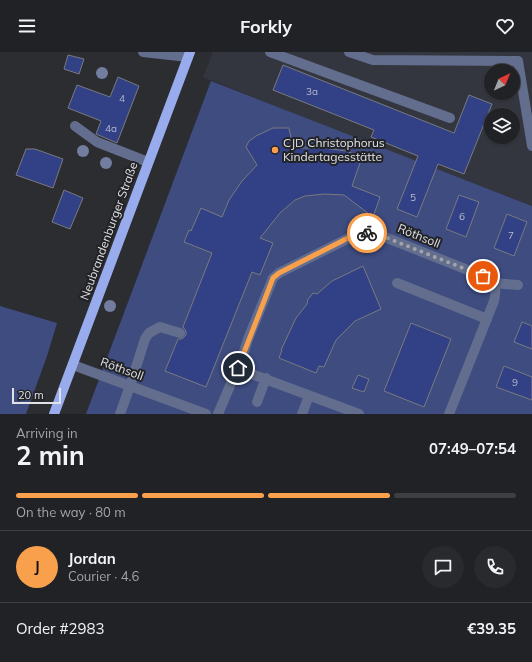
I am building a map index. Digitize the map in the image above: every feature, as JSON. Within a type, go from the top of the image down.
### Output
[{"type":"main road","name":"Neubrandenburger Straße","points":[[54,414],[148,162],[190,55]]},
{"type":"street","name":"Neubrandenburger Straße","points":[[143,52],[190,55]]},
{"type":"street","points":[[270,52],[450,118]]},
{"type":"street","points":[[349,52],[373,60],[518,61],[532,146]]},
{"type":"street","points":[[75,126],[97,142],[148,162]]},
{"type":"street","name":"Röthsoll","points":[[218,414],[238,368],[273,278],[279,273],[358,233],[376,234],[387,238],[483,276],[493,283]]},
{"type":"street","points":[[397,283],[487,319]]},
{"type":"street","points":[[449,414],[487,319],[496,291],[493,283],[518,285]]},
{"type":"street","points":[[120,414],[145,339],[149,333],[160,327],[180,333]]},
{"type":"street","name":"Röthsoll","points":[[73,365],[206,414]]},
{"type":"street","points":[[238,368],[359,414]]},
{"type":"street","points":[[257,402],[266,378]]},
{"type":"street","points":[[302,414],[312,397]]},
{"type":"street","points":[[309,414],[312,397]]},
{"type":"shaded area","points":[[213,52],[532,52],[532,206],[368,143],[203,77]]},
{"type":"shaded area","points":[[211,81],[532,206],[532,414],[86,414]]},
{"type":"shaded area","points":[[0,306],[57,323],[26,414],[0,414]]},
{"type":"building","points":[[68,55],[84,59],[79,74],[64,69]]},
{"type":"building","points":[[283,65],[454,133],[469,95],[492,104],[490,108],[484,108],[484,124],[464,174],[438,164],[417,217],[397,209],[418,156],[371,137],[374,130],[273,90]]},
{"type":"building","points":[[118,77],[139,86],[117,143],[96,134],[101,121],[68,108],[77,85],[110,97]]},
{"type":"building","points":[[273,128],[289,128],[293,148],[324,148],[346,151],[362,157],[352,186],[380,197],[373,217],[344,195],[324,194],[305,196],[295,200],[280,213],[260,238],[273,243],[260,275],[252,272],[206,387],[165,371],[178,339],[182,339],[186,335],[186,331],[183,327],[212,253],[184,242],[189,230],[191,231],[201,208],[222,217],[229,200],[242,181],[257,165],[246,147],[249,141]]},
{"type":"building","points":[[26,149],[35,149],[63,159],[53,188],[16,175]]},
{"type":"building","points":[[64,190],[83,198],[70,229],[52,222]]},
{"type":"building","points":[[459,195],[479,202],[466,237],[446,229]]},
{"type":"building","points":[[507,214],[527,222],[514,256],[494,248]]},
{"type":"building","points":[[363,266],[381,309],[355,321],[336,340],[324,367],[319,366],[316,373],[279,358],[281,350],[296,318],[307,304],[308,299],[313,293],[317,294],[332,281]]},
{"type":"building","points":[[522,322],[532,326],[532,349],[514,342]]},
{"type":"building","points":[[411,323],[451,339],[424,407],[384,391]]},
{"type":"building","points":[[504,366],[532,377],[532,400],[496,387]]},
{"type":"building","points":[[358,375],[369,379],[364,392],[352,388]]},
{"type":"way so far","points":[[367,233],[376,234],[387,238],[483,276]]},
{"type":"place","name":"CJD Christophorus Kindertagesstätte","points":[[275,150]]},
{"type":"route","points":[[238,368],[273,278],[279,273],[358,233],[367,233]]}]
